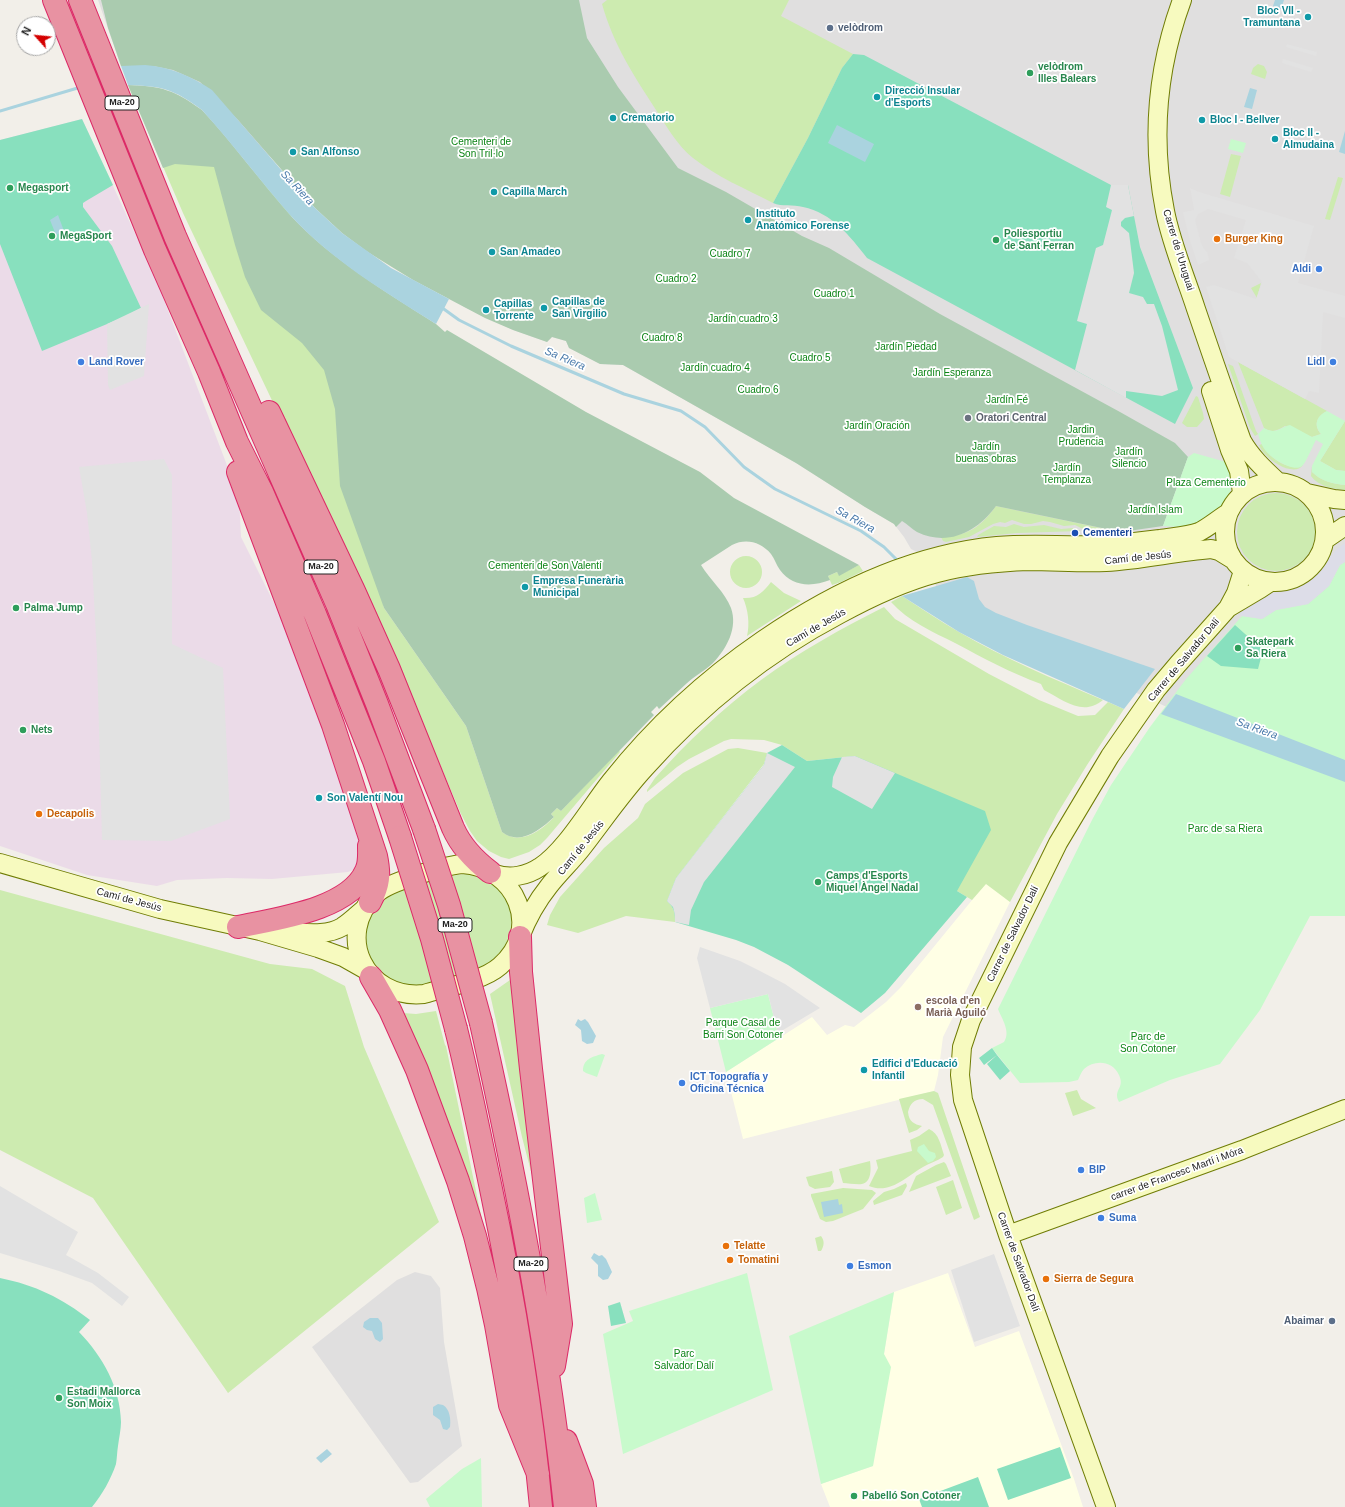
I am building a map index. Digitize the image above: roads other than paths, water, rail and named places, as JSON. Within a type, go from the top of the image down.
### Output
[{"type":"highway","name":"Ma-20","points":[[54,0],[155,250],[209,372],[237,442],[262,492],[317,621],[374,761],[400,837],[432,939],[456,1029],[477,1119],[508,1276],[538,1474],[540,1505]]},
{"type":"highway","name":"Ma-20","points":[[80,0],[175,236],[331,592],[379,710],[424,829],[449,905],[481,1023],[527,1243],[551,1387],[565,1507]]},
{"type":"highway","points":[[207,310],[253,377],[354,591],[389,669],[455,834],[470,853],[492,873]]},
{"type":"highway","points":[[237,442],[234,460],[331,719],[376,856],[379,871],[378,886],[367,905]]},
{"type":"highway","points":[[238,927],[306,912],[335,900],[350,890],[360,882],[366,871],[369,861],[368,831]]},
{"type":"highway","points":[[520,937],[522,976],[531,1069],[561,1324],[551,1387]]},
{"type":"highway","points":[[369,974],[382,994],[403,1038],[430,1102],[452,1163],[467,1209],[486,1281],[496,1325],[510,1405],[538,1474]]},
{"type":"highway","points":[[554,1410],[582,1484],[585,1507]]},
{"type":"street","name":"Carrer de l'Uruguai","points":[[1170,0],[1163,16],[1156,42],[1149,80],[1145,131],[1148,177],[1157,228],[1230,450],[1239,471],[1242,493]]},
{"type":"street","name":"Carrer de l'Uruguai","points":[[1182,0],[1168,44],[1158,106],[1157,148],[1165,212],[1185,277],[1242,440],[1250,454],[1278,482]]},
{"type":"street","points":[[1307,493],[1320,509],[1324,518],[1326,539],[1321,554],[1312,567],[1306,572],[1292,579],[1277,583],[1269,583],[1255,578],[1237,565],[1226,547],[1224,535],[1228,513],[1242,493],[1254,486],[1278,482],[1294,485],[1307,493],[1334,500],[1345,500]]},
{"type":"street","name":"Camí de Jesús","points":[[0,863],[141,904],[260,931],[331,952],[349,960],[383,986],[398,992],[415,995],[424,994],[490,974],[508,959],[513,952],[530,915],[550,885],[582,849],[637,777],[678,732],[723,692],[780,649],[880,584],[927,558],[962,550],[998,546],[1096,545],[1144,541],[1198,532],[1228,513]]},
{"type":"street","points":[[1326,539],[1345,526]]},
{"type":"street","name":"Camí de Jesús","points":[[260,931],[328,932],[342,927],[367,905],[376,894],[388,885],[450,866],[468,865],[501,876],[513,877],[531,872],[540,867],[564,844],[611,781],[652,735],[687,700],[737,659],[778,630],[846,590],[918,579],[958,568],[1011,562],[1079,563],[1127,561],[1211,549],[1219,551],[1237,565]]},
{"type":"street","name":"Carrer de Salvador Dalí","points":[[1106,1507],[1008,1235],[963,1100],[960,1075],[962,1046],[971,1020],[1058,844],[1110,756],[1156,690],[1228,608],[1236,594],[1237,565]]},
{"type":"street","name":"Carrer de Salvador Dalí","points":[[1228,608],[1269,583]]},
{"type":"street","points":[[419,743],[434,765],[459,825],[467,839],[485,857],[495,863],[505,866],[520,865],[529,862],[543,853],[611,781]]},
{"type":"street","points":[[492,873],[509,887],[519,906],[522,922],[520,937]]},
{"type":"street","points":[[367,905],[358,926],[357,939],[360,957],[369,974]]},
{"type":"street","name":"carrer de Francesc Martí i Móra","points":[[1008,1235],[1227,1156],[1345,1109]]},
{"type":"water","points":[[1275,0],[1284,0],[1281,9],[1273,6]]},
{"type":"water","points":[[145,65],[172,70],[196,80],[212,90],[315,208],[342,233],[391,268],[449,299],[436,324],[397,300],[323,247],[290,215],[202,110],[183,97],[167,90],[150,86],[128,85],[121,66]]},
{"type":"water","points":[[1250,88],[1257,90],[1252,109],[1244,107]]},
{"type":"water","points":[[837,125],[874,144],[865,162],[828,143]]},
{"type":"water","points":[[1345,131],[1345,154],[1339,152]]},
{"type":"water","points":[[58,215],[64,231],[56,235],[50,220]]},
{"type":"water","points":[[967,577],[974,581],[979,599],[985,607],[996,613],[1155,669],[1124,709],[1003,655],[959,632],[902,596]]},
{"type":"water","points":[[1176,694],[1345,760],[1345,782],[1161,714]]},
{"type":"water","points":[[578,1019],[581,1021],[585,1019],[588,1022],[596,1036],[593,1043],[587,1044],[582,1041],[581,1030],[575,1025]]},
{"type":"water","points":[[838,1199],[839,1205],[842,1204],[843,1213],[824,1217],[821,1202]]},
{"type":"water","points":[[594,1253],[599,1256],[602,1255],[606,1259],[612,1272],[608,1279],[603,1280],[598,1276],[598,1265],[591,1258]]},
{"type":"water","points":[[370,1318],[378,1318],[382,1323],[383,1339],[380,1342],[375,1339],[372,1331],[363,1327],[364,1322]]},
{"type":"water","points":[[438,1404],[443,1405],[449,1412],[450,1427],[447,1430],[443,1429],[440,1420],[433,1415],[433,1407]]},
{"type":"water","points":[[327,1449],[332,1454],[321,1463],[316,1458]]},
{"type":"waterway","name":"Sa Riera","points":[[0,111],[81,87]]},
{"type":"waterway","name":"Sa Riera","points":[[441,307],[459,320],[511,346],[624,394],[681,411],[705,427],[744,467],[775,489],[861,531],[884,547],[899,562]]},
{"type":"place","name":"Bloc VII - Tramuntana","points":[[1308,17]]},
{"type":"place","name":"velòdrom","points":[[830,28]]},
{"type":"place","name":"velòdrom Illes Balears","points":[[1030,73]]},
{"type":"place","name":"Direcció Insular d'Esports","points":[[877,97]]},
{"type":"place","name":"Crematorio","points":[[613,118]]},
{"type":"place","name":"Bloc I - Bellver","points":[[1202,120]]},
{"type":"place","name":"Bloc II - Almudaina","points":[[1275,139]]},
{"type":"place","name":"San Alfonso","points":[[293,152]]},
{"type":"place","name":"Megasport","points":[[10,188]]},
{"type":"place","name":"Capilla March","points":[[494,192]]},
{"type":"place","name":"Instituto Anatómico Forense","points":[[748,220]]},
{"type":"place","name":"MegaSport","points":[[52,236]]},
{"type":"place","name":"Burger King","points":[[1217,239]]},
{"type":"place","name":"Poliesportiu de Sant Ferran","points":[[996,240]]},
{"type":"place","name":"San Amadeo","points":[[492,252]]},
{"type":"place","name":"Aldi","points":[[1319,269]]},
{"type":"place","name":"Capillas de San Virgilio","points":[[544,308]]},
{"type":"place","name":"Capillas Torrente","points":[[486,310]]},
{"type":"place","name":"Land Rover","points":[[81,362]]},
{"type":"place","name":"Lidl","points":[[1333,362]]},
{"type":"place","name":"Oratori Central","points":[[968,418]]},
{"type":"place","name":"Cementeri","points":[[1075,533]]},
{"type":"place","name":"Empresa Funerària Municipal","points":[[525,587]]},
{"type":"place","name":"Palma Jump","points":[[16,608]]},
{"type":"place","name":"Skatepark Sa Riera","points":[[1238,648]]},
{"type":"place","name":"Nets","points":[[23,730]]},
{"type":"place","name":"Son Valentí Nou","points":[[319,798]]},
{"type":"place","name":"Decapolis","points":[[39,814]]},
{"type":"place","name":"Camps d'Esports Miquel Àngel Nadal","points":[[818,882]]},
{"type":"place","name":"escola d'en Marià Aguiló","points":[[918,1007]]},
{"type":"place","name":"Edifici d'Educació Infantil","points":[[864,1070]]},
{"type":"place","name":"ICT Topografía y Oficina Técnica","points":[[682,1083]]},
{"type":"place","name":"BIP","points":[[1081,1170]]},
{"type":"place","name":"Suma","points":[[1101,1218]]},
{"type":"place","name":"Telatte","points":[[726,1246]]},
{"type":"place","name":"Tomatini","points":[[730,1260]]},
{"type":"place","name":"Esmon","points":[[850,1266]]},
{"type":"place","name":"Sierra de Segura","points":[[1046,1279]]},
{"type":"place","name":"Abaimar","points":[[1332,1321]]},
{"type":"place","name":"Estadi Mallorca Son Moix","points":[[59,1398]]},
{"type":"place","name":"Pabelló Son Cotoner","points":[[854,1496]]},
{"type":"park label","name":"Cementeri de Son Tril·lo","points":[[481,148]]},
{"type":"park label","name":"Cuadro 7","points":[[730,254]]},
{"type":"park label","name":"Cuadro 2","points":[[676,279]]},
{"type":"park label","name":"Cuadro 1","points":[[834,294]]},
{"type":"park label","name":"Jardín cuadro 3","points":[[743,319]]},
{"type":"park label","name":"Cuadro 8","points":[[662,338]]},
{"type":"park label","name":"Jardín Piedad","points":[[906,347]]},
{"type":"park label","name":"Cuadro 5","points":[[810,358]]},
{"type":"park label","name":"Jardín cuadro 4","points":[[715,368]]},
{"type":"park label","name":"Jardín Esperanza","points":[[952,373]]},
{"type":"park label","name":"Cuadro 6","points":[[758,390]]},
{"type":"park label","name":"Jardín Fé","points":[[1007,400]]},
{"type":"park label","name":"Jardín Oración","points":[[877,426]]},
{"type":"park label","name":"Jardin Prudencia","points":[[1081,436]]},
{"type":"park label","name":"Jardín buenas obras","points":[[986,452]]},
{"type":"park label","name":"Jardín Silencio","points":[[1129,458]]},
{"type":"park label","name":"Jardín Templanza","points":[[1067,474]]},
{"type":"park label","name":"Plaza Cementerio","points":[[1206,483]]},
{"type":"park label","name":"Jardín Islam","points":[[1155,510]]},
{"type":"park label","name":"Cementeri de Son Valentí","points":[[545,566]]},
{"type":"park label","name":"Parc de sa Riera","points":[[1225,829]]},
{"type":"park label","name":"Parque Casal de Barri Son Cotoner","points":[[743,1028]]},
{"type":"park label","name":"Parc de Son Cotoner","points":[[1148,1042]]},
{"type":"park label","name":"Parc Salvador Dalí","points":[[684,1360]]}]
